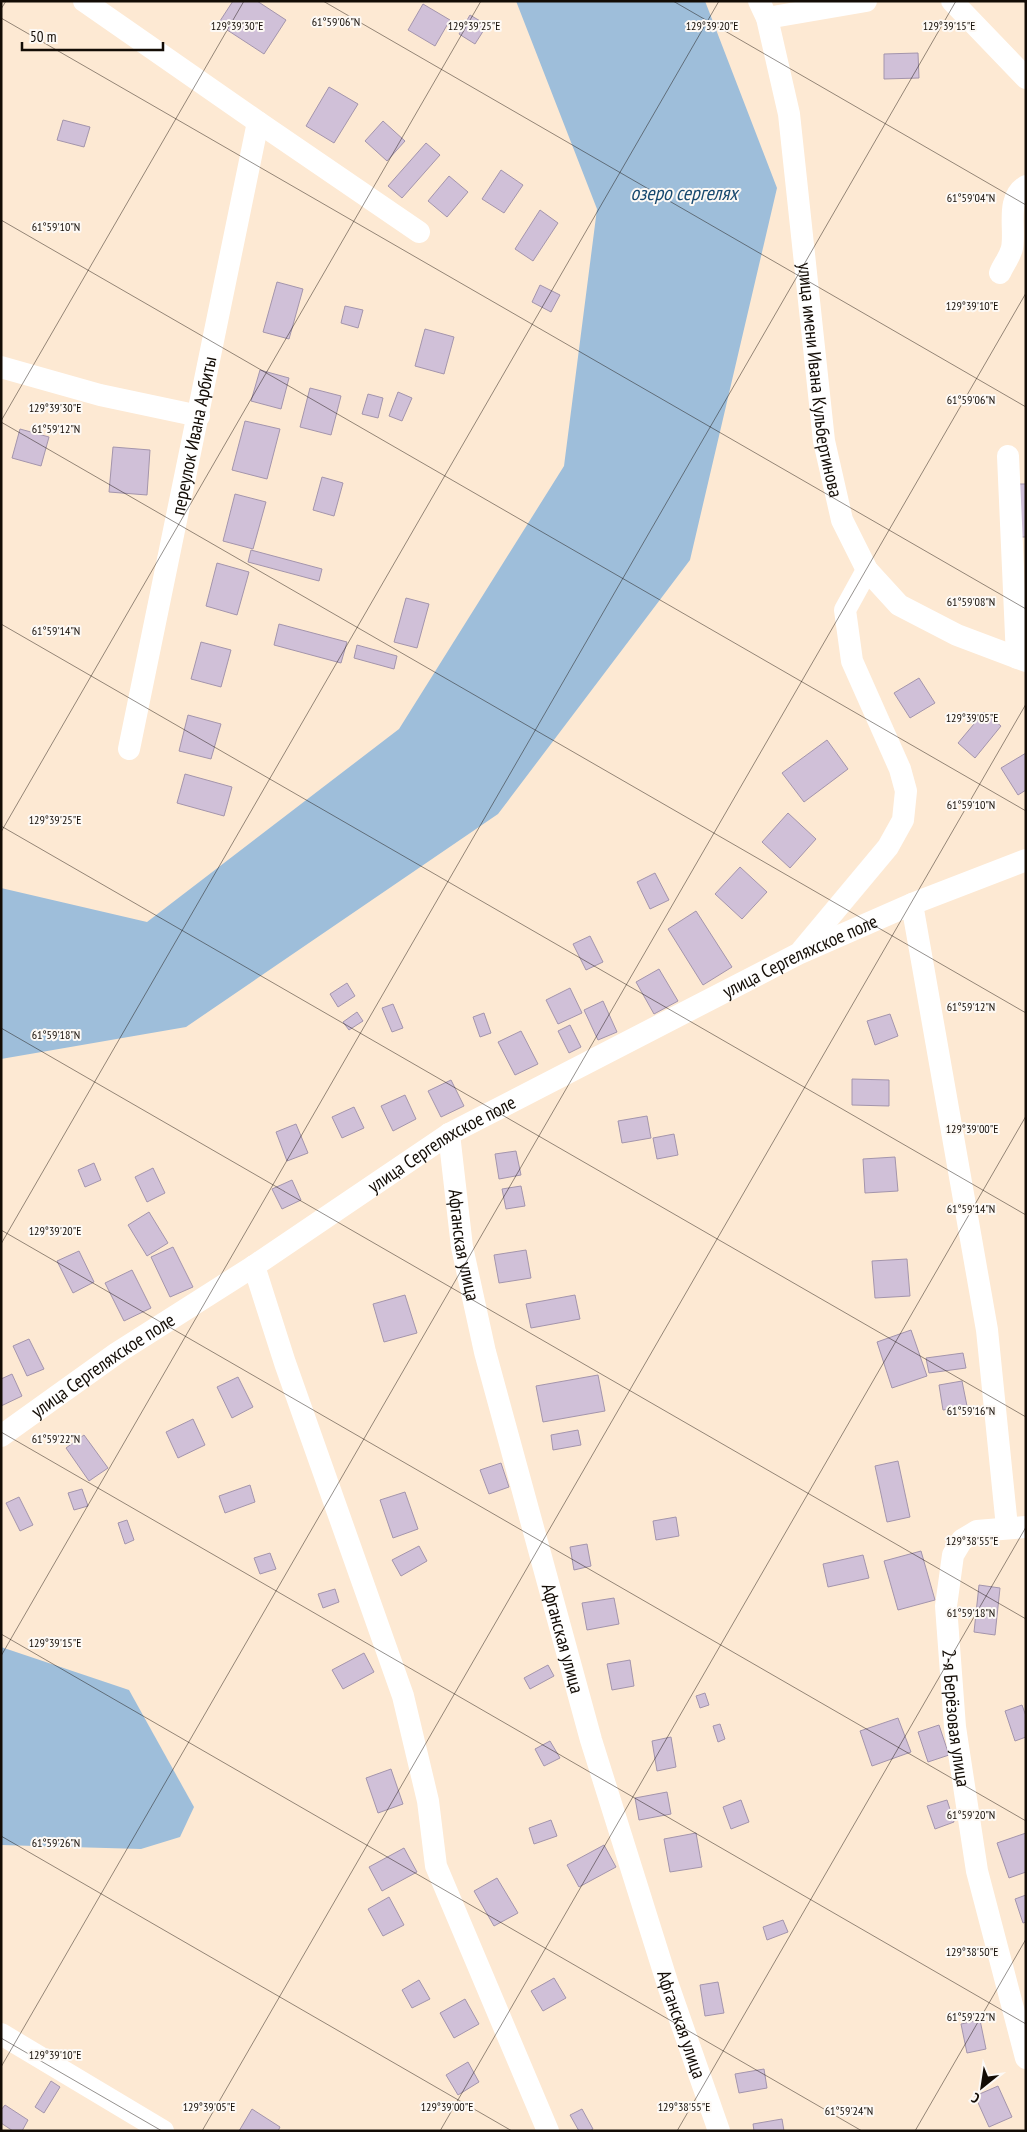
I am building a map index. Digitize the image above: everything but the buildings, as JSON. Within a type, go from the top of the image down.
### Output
[{"type":"street","points":[[84,1],[420,232]]},
{"type":"street","points":[[763,10],[866,1]]},
{"type":"street","points":[[952,1],[1026,78]]},
{"type":"street","name":"улица имени Ивана Кульбертинова","points":[[763,10],[789,114],[824,441],[842,520],[867,570],[900,605],[957,635],[1022,659]]},
{"type":"street","name":"переулок Ивана Арбиты","points":[[128,749],[258,122]]},
{"type":"street","points":[[1000,273],[1012,249],[1013,206],[1020,190],[1026,186]]},
{"type":"street","points":[[1,367],[100,395],[198,416]]},
{"type":"street","points":[[1008,456],[1022,659]]},
{"type":"street","points":[[798,954],[888,847],[903,820],[906,790],[900,769],[852,661],[845,610],[867,570]]},
{"type":"street","name":"улица Сергеляхское поле","points":[[1,1436],[117,1353],[254,1266],[449,1134],[798,954],[912,904],[1026,860]]},
{"type":"street","points":[[912,904],[987,1330],[1017,1527]]},
{"type":"street","name":"Афганская улица","points":[[449,1134],[462,1247],[485,1352],[591,1740],[668,1984],[719,2131]]},
{"type":"street","points":[[254,1266],[285,1363],[404,1696],[428,1800],[436,1866],[548,2131]]},
{"type":"street","name":"2-я Берёзовая улица","points":[[1017,1527],[976,1531],[962,1540],[952,1555],[946,1606],[955,1726],[977,1871],[1026,2058]]},
{"type":"street","points":[[1,2034],[163,2131]]},
{"type":"water","name":"озеро сергелях","points":[[516,1],[705,1],[777,188],[690,560],[498,814],[186,1027],[1,1059],[1,888],[147,922],[399,729],[564,466],[597,209]]},
{"type":"water","points":[[1,1647],[129,1690],[194,1807],[180,1837],[141,1849],[1,1845]]}]
